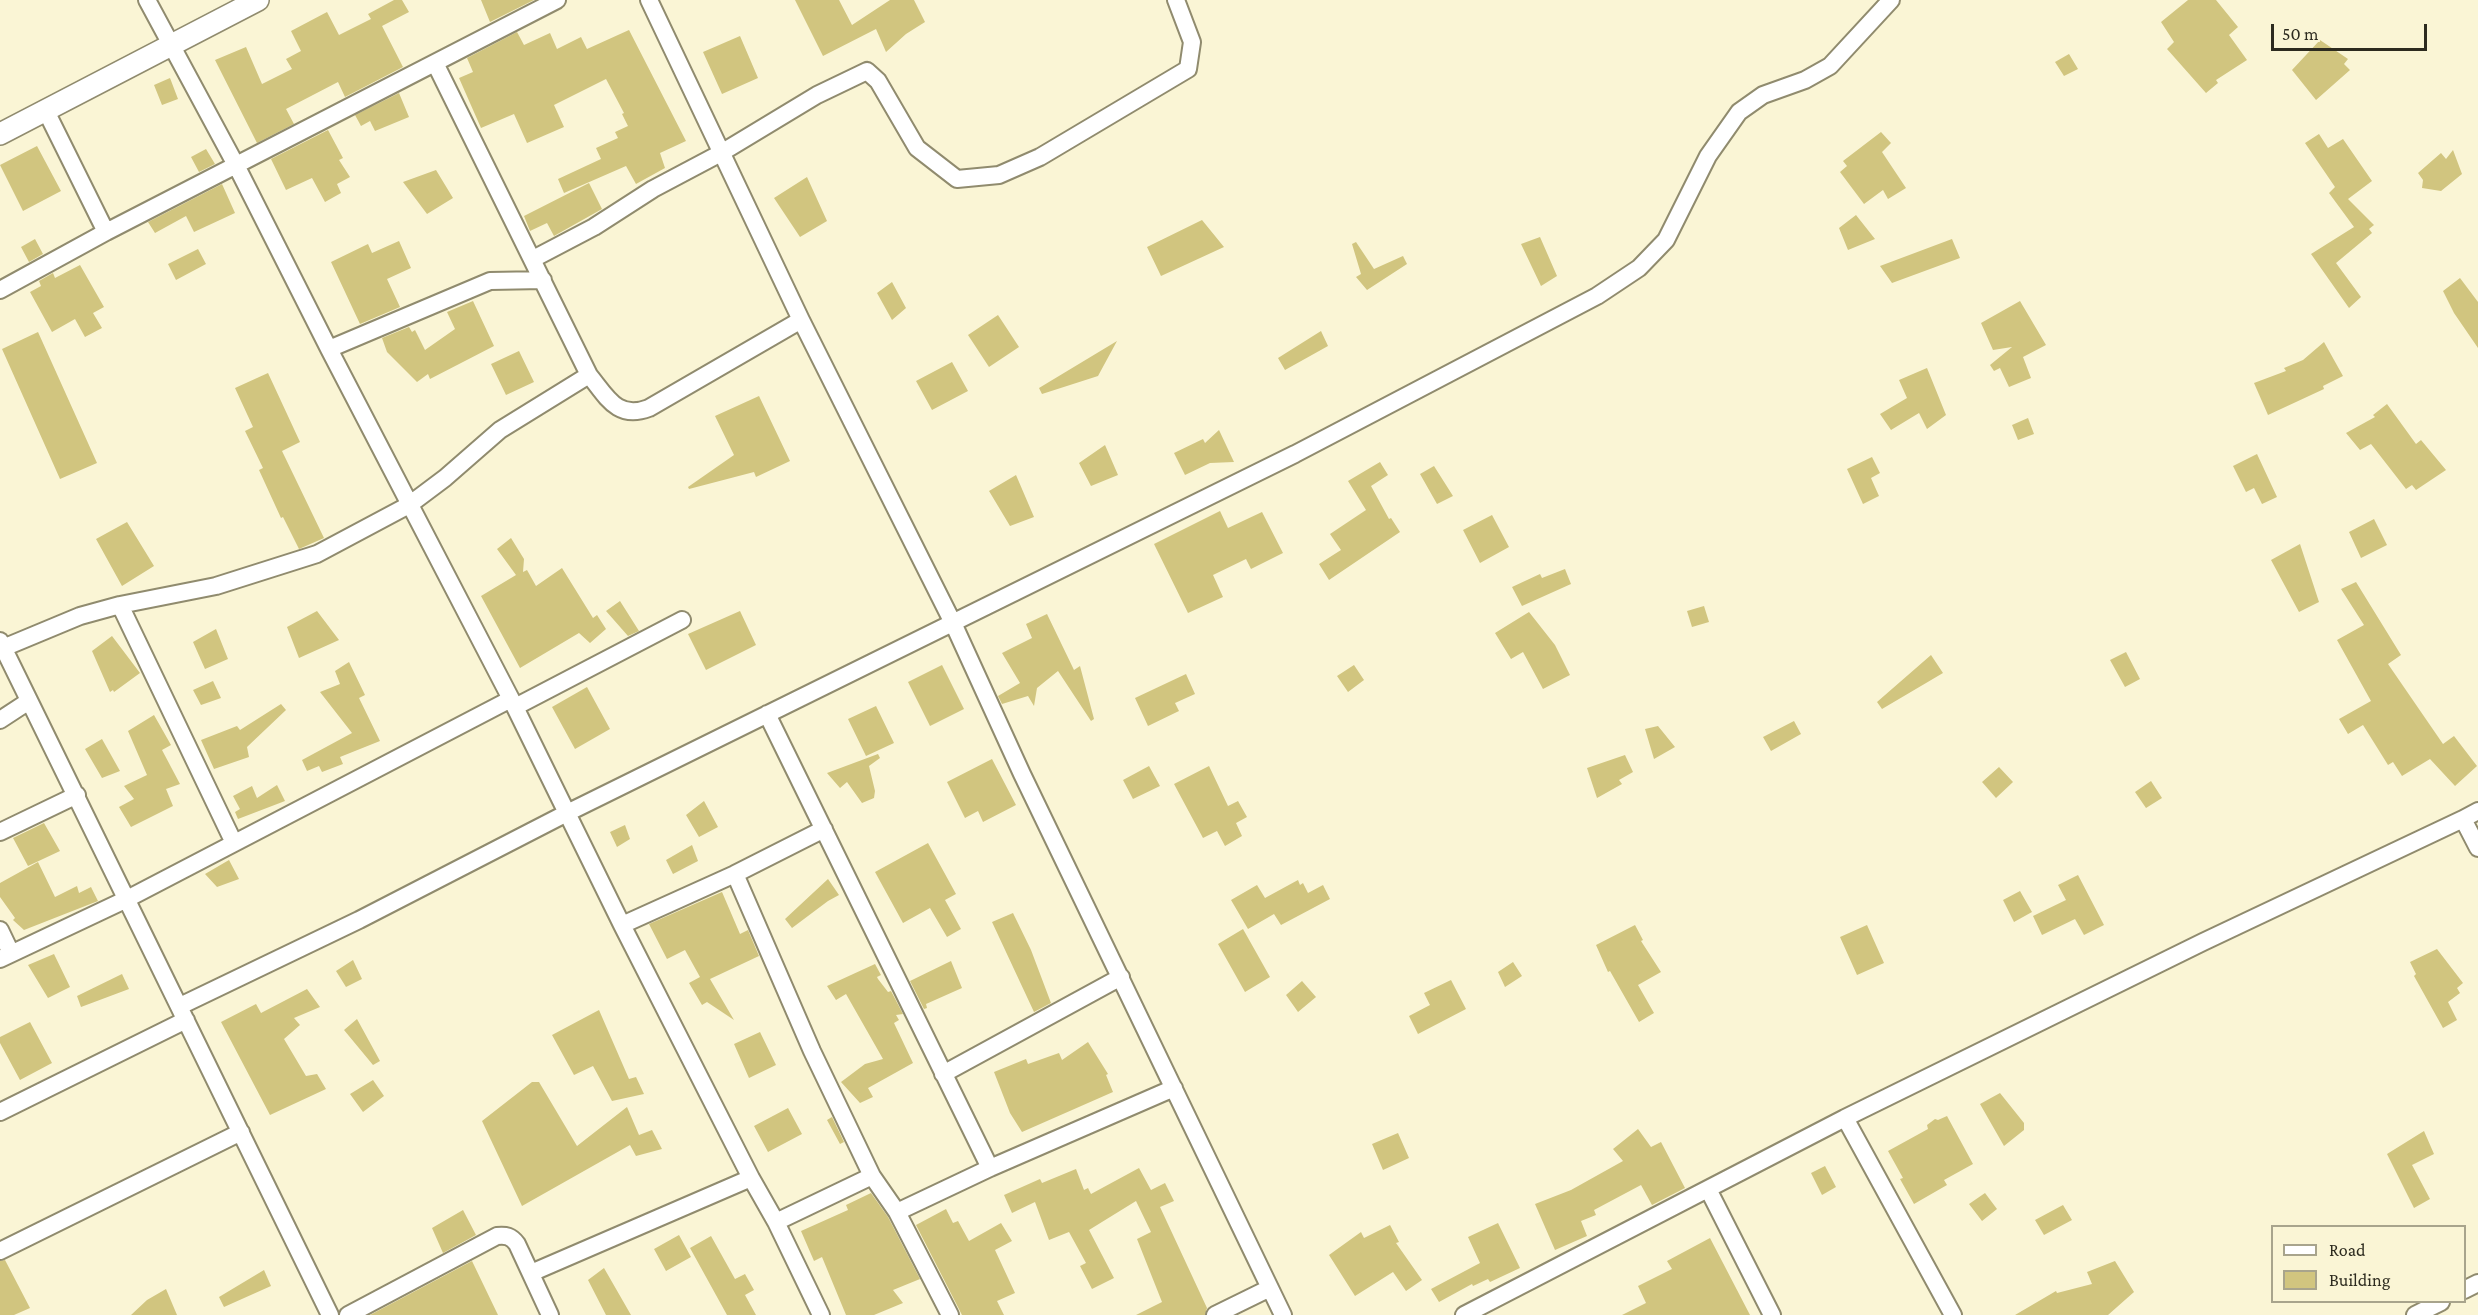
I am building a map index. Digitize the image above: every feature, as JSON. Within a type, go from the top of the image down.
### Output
[{"type":"street","points":[[147,0],[237,166],[328,349],[513,703],[622,925],[751,1178],[776,1222],[820,1315]]},
{"type":"street","points":[[0,134],[258,0]]},
{"type":"street","points":[[0,290],[106,232],[557,0]]},
{"type":"street","points":[[649,0],[801,320],[953,623],[1022,774],[1283,1315]]},
{"type":"street","points":[[533,259],[594,227],[653,189],[721,153],[817,95],[867,71],[878,81],[917,148],[957,179],[999,175],[1040,158],[1188,69],[1192,42],[1176,0]]},
{"type":"street","points":[[0,1112],[359,920],[567,813],[1306,449],[1597,296],[1639,268],[1666,240],[1708,156],[1739,112],[1763,94],[1805,80],[1830,66],[1891,0]]},
{"type":"street","points":[[435,63],[590,375],[615,406],[623,411],[636,413],[649,408],[801,320]]},
{"type":"street","points":[[45,109],[106,232]]},
{"type":"street","points":[[328,349],[490,281],[543,280]]},
{"type":"street","points":[[330,1315],[2,644],[81,616],[120,605],[216,586],[317,554],[409,505],[445,478],[500,430],[590,375]]},
{"type":"street","points":[[120,605],[234,843]]},
{"type":"street","points":[[0,930],[6,956],[127,899],[234,843],[682,620]]},
{"type":"street","points":[[0,720],[29,701]]},
{"type":"street","points":[[767,714],[990,1168]]},
{"type":"street","points":[[0,832],[77,795]]},
{"type":"street","points":[[1464,1315],[1845,1118],[2478,811]]},
{"type":"street","points":[[2463,819],[2478,848]]},
{"type":"street","points":[[622,925],[735,874],[824,829]]},
{"type":"street","points":[[735,874],[812,1051],[872,1176],[897,1212],[950,1315]]},
{"type":"street","points":[[943,1074],[1121,977]]},
{"type":"street","points":[[897,1212],[990,1168],[1174,1088]]},
{"type":"street","points":[[1845,1118],[1953,1315]]},
{"type":"street","points":[[0,1251],[242,1132]]},
{"type":"street","points":[[776,1222],[872,1176]]},
{"type":"street","points":[[531,1273],[751,1178]]},
{"type":"street","points":[[1708,1189],[1772,1315]]},
{"type":"street","points":[[348,1315],[497,1236],[505,1235],[513,1239],[550,1315]]},
{"type":"street","points":[[1215,1315],[1270,1288]]},
{"type":"street","points":[[2415,1315],[2439,1303]]},
{"type":"building","points":[[394,0],[402,0],[409,12],[382,26],[403,67],[345,97],[338,82],[286,109],[294,124],[257,143],[215,60],[246,47],[262,84],[292,69],[286,59],[301,51],[291,31],[327,12],[339,35],[371,19],[368,14]]},
{"type":"building","points":[[481,0],[534,0],[490,22]]},
{"type":"building","points":[[795,0],[839,0],[852,25],[890,0],[914,0],[925,22],[906,34],[886,52],[876,29],[823,56]]},
{"type":"building","points":[[2188,0],[2216,0],[2238,27],[2229,35],[2247,60],[2216,80],[2218,83],[2206,93],[2167,49],[2174,42],[2161,22]]},
{"type":"building","points":[[629,30],[686,141],[660,153],[665,168],[636,184],[626,166],[564,193],[558,179],[601,159],[596,148],[618,138],[615,132],[628,126],[622,114],[624,113],[606,79],[554,105],[564,127],[527,143],[514,114],[481,128],[459,78],[473,72],[467,58],[517,32],[524,45],[550,33],[557,49],[581,37],[587,49]]},
{"type":"building","points":[[740,36],[758,78],[722,94],[703,52]]},
{"type":"building","points":[[2320,40],[2348,59],[2344,64],[2350,70],[2316,100],[2292,70]]},
{"type":"building","points":[[2069,54],[2078,69],[2064,76],[2055,62]]},
{"type":"building","points":[[170,78],[178,99],[162,105],[154,85]]},
{"type":"building","points":[[399,93],[409,117],[375,131],[370,121],[361,126],[355,115]]},
{"type":"building","points":[[328,130],[343,158],[339,160],[350,177],[337,184],[341,193],[325,202],[312,178],[286,190],[271,159]]},
{"type":"building","points":[[1881,132],[1891,143],[1882,152],[1906,188],[1888,199],[1883,190],[1864,204],[1840,172],[1847,166],[1843,161]]},
{"type":"building","points":[[2319,134],[2328,148],[2343,139],[2372,181],[2348,199],[2374,225],[2369,229],[2372,233],[2336,263],[2361,297],[2349,308],[2311,254],[2354,227],[2329,193],[2335,187],[2305,143]]},
{"type":"building","points":[[37,146],[61,191],[23,211],[0,165]]},
{"type":"building","points":[[206,149],[215,164],[199,172],[191,157]]},
{"type":"building","points":[[2453,150],[2462,174],[2441,191],[2422,188],[2423,180],[2418,173],[2441,153],[2446,159]]},
{"type":"building","points":[[436,170],[453,198],[427,214],[403,182]]},
{"type":"building","points":[[807,177],[827,221],[800,237],[774,198]]},
{"type":"building","points":[[589,183],[602,209],[554,236],[547,223],[530,231],[524,216]]},
{"type":"building","points":[[222,184],[235,213],[194,232],[186,216],[155,233],[148,222]]},
{"type":"building","points":[[1856,215],[1875,239],[1848,250],[1839,228]]},
{"type":"building","points":[[1202,220],[1224,247],[1161,276],[1147,247]]},
{"type":"building","points":[[1540,237],[1557,276],[1541,286],[1521,244]]},
{"type":"building","points":[[35,239],[43,254],[29,262],[21,247]]},
{"type":"building","points":[[1952,239],[1960,258],[1892,283],[1880,266]]},
{"type":"building","points":[[399,241],[411,268],[387,279],[400,307],[360,324],[331,262],[368,244],[372,253]]},
{"type":"building","points":[[1356,242],[1374,269],[1403,256],[1407,264],[1367,290],[1356,277],[1361,274],[1352,244]]},
{"type":"building","points":[[198,249],[206,264],[176,280],[168,264]]},
{"type":"building","points":[[80,265],[104,307],[93,313],[102,328],[85,337],[75,319],[52,332],[30,292],[41,286],[39,281],[53,273],[55,278]]},
{"type":"building","points":[[2460,278],[2478,302],[2478,348],[2454,313],[2443,291]]},
{"type":"building","points":[[892,282],[906,308],[892,320],[877,293]]},
{"type":"building","points":[[473,301],[494,346],[430,379],[428,374],[417,382],[387,352],[382,338],[409,327],[412,332],[415,330],[425,350],[455,329],[447,312]]},
{"type":"building","points":[[2020,301],[2046,345],[2023,357],[2031,378],[2009,387],[2000,368],[1994,371],[1990,365],[2012,347],[1993,350],[1981,323]]},
{"type":"building","points":[[998,315],[1019,347],[989,367],[968,335]]},
{"type":"building","points":[[1321,331],[1328,346],[1285,370],[1278,358]]},
{"type":"building","points":[[38,332],[97,463],[60,479],[2,349]]},
{"type":"building","points":[[1117,341],[1098,376],[1042,394],[1039,388]]},
{"type":"building","points":[[2324,342],[2343,376],[2323,386],[2324,389],[2268,415],[2254,383],[2286,371],[2284,368],[2303,360]]},
{"type":"building","points":[[519,351],[534,382],[506,395],[491,364]]},
{"type":"building","points":[[952,362],[968,391],[932,410],[916,381]]},
{"type":"building","points":[[1927,368],[1946,415],[1927,429],[1919,413],[1891,430],[1880,414],[1907,398],[1899,380]]},
{"type":"building","points":[[268,373],[300,442],[282,451],[324,538],[299,549],[283,517],[281,518],[259,470],[263,468],[245,431],[253,427],[235,388]]},
{"type":"building","points":[[759,396],[790,461],[756,477],[754,472],[689,489],[688,487],[734,455],[715,416]]},
{"type":"building","points":[[2387,404],[2416,444],[2421,440],[2446,470],[2416,490],[2412,485],[2406,489],[2371,444],[2360,450],[2346,433],[2375,417],[2373,415]]},
{"type":"building","points":[[2028,418],[2034,434],[2018,440],[2012,425]]},
{"type":"building","points":[[1219,430],[1234,462],[1210,463],[1185,475],[1174,453],[1203,439],[1205,443]]},
{"type":"building","points":[[1105,445],[1118,475],[1091,486],[1079,463]]},
{"type":"building","points":[[2257,454],[2277,497],[2262,504],[2254,488],[2246,492],[2233,466]]},
{"type":"building","points":[[1872,457],[1880,473],[1871,478],[1879,496],[1863,504],[1847,469]]},
{"type":"building","points":[[1380,462],[1388,475],[1371,486],[1389,519],[1391,518],[1400,532],[1329,580],[1319,564],[1341,550],[1330,534],[1366,510],[1348,481]]},
{"type":"building","points":[[1434,466],[1453,496],[1437,504],[1420,474]]},
{"type":"building","points":[[1016,475],[1034,517],[1010,526],[989,491]]},
{"type":"building","points":[[1220,511],[1228,528],[1262,512],[1283,553],[1251,569],[1246,559],[1213,575],[1223,597],[1188,613],[1154,544]]},
{"type":"building","points":[[1492,515],[1509,547],[1480,563],[1463,530]]},
{"type":"building","points":[[2374,519],[2387,545],[2361,558],[2349,532]]},
{"type":"building","points":[[127,522],[154,566],[122,586],[96,539]]},
{"type":"building","points":[[511,538],[524,559],[523,572],[527,570],[536,586],[562,568],[593,618],[597,615],[606,629],[590,643],[579,633],[520,668],[481,596],[516,575],[497,549]]},
{"type":"building","points":[[2300,544],[2319,602],[2299,612],[2271,560]]},
{"type":"building","points":[[1565,569],[1571,584],[1522,606],[1512,587],[1540,574],[1542,578]]},
{"type":"building","points":[[2356,582],[2401,655],[2388,664],[2443,744],[2454,736],[2477,766],[2455,786],[2430,759],[2402,776],[2393,762],[2388,765],[2363,725],[2348,734],[2339,719],[2371,701],[2337,640],[2364,625],[2341,589]]},
{"type":"building","points":[[620,601],[639,631],[628,636],[606,611]]},
{"type":"building","points":[[1704,606],[1709,622],[1692,627],[1687,611]]},
{"type":"building","points":[[317,611],[339,640],[299,658],[287,627]]},
{"type":"building","points":[[740,611],[756,645],[706,670],[688,634]]},
{"type":"building","points":[[1529,612],[1555,645],[1570,675],[1543,689],[1523,652],[1511,659],[1495,633]]},
{"type":"building","points":[[1047,614],[1074,670],[1080,666],[1094,719],[1091,721],[1058,671],[1037,688],[1034,706],[1028,696],[1002,704],[998,696],[1020,683],[1002,653],[1032,638],[1026,624]]},
{"type":"building","points":[[216,629],[228,659],[205,669],[193,642]]},
{"type":"building","points":[[112,636],[140,673],[114,692],[113,690],[110,692],[92,651]]},
{"type":"building","points":[[2126,652],[2140,679],[2125,687],[2110,660]]},
{"type":"building","points":[[1931,655],[1943,673],[1882,709],[1877,702]]},
{"type":"building","points":[[349,662],[365,695],[359,698],[380,741],[340,757],[343,764],[322,772],[319,766],[307,771],[302,760],[352,733],[320,692],[340,684],[335,671]]},
{"type":"building","points":[[942,665],[964,709],[930,726],[908,682]]},
{"type":"building","points":[[1354,665],[1364,680],[1348,692],[1337,676]]},
{"type":"building","points":[[1186,674],[1195,694],[1175,703],[1179,711],[1148,726],[1135,698]]},
{"type":"building","points":[[213,681],[221,698],[201,705],[193,690]]},
{"type":"building","points":[[587,687],[610,729],[575,749],[552,707]]},
{"type":"building","points":[[281,704],[286,710],[247,747],[249,757],[214,769],[201,740],[237,726],[240,730]]},
{"type":"building","points":[[876,706],[894,743],[866,756],[848,719]]},
{"type":"building","points":[[154,715],[171,745],[162,750],[180,784],[166,789],[173,806],[131,827],[119,807],[134,799],[124,786],[147,775],[128,731]]},
{"type":"building","points":[[1794,721],[1801,734],[1771,751],[1763,737]]},
{"type":"building","points":[[1658,726],[1675,747],[1654,759],[1645,729]]},
{"type":"building","points":[[102,739],[120,771],[102,778],[85,749]]},
{"type":"building","points":[[878,754],[880,758],[869,766],[875,791],[874,798],[862,803],[847,782],[840,788],[827,773]]},
{"type":"building","points":[[1625,755],[1633,772],[1619,780],[1622,784],[1597,798],[1587,768]]},
{"type":"building","points":[[992,759],[1016,805],[983,822],[978,811],[965,818],[947,782]]},
{"type":"building","points":[[1149,766],[1160,786],[1133,799],[1123,780]]},
{"type":"building","points":[[1209,766],[1228,806],[1238,801],[1247,817],[1236,823],[1242,836],[1225,846],[1217,831],[1203,838],[1174,784]]},
{"type":"building","points":[[1999,767],[2013,782],[1996,798],[1982,782]]},
{"type":"building","points":[[2151,781],[2162,798],[2146,808],[2135,792]]},
{"type":"building","points":[[277,785],[285,801],[238,819],[235,812],[240,809],[233,796],[252,786],[257,798]]},
{"type":"building","points":[[704,801],[718,827],[699,837],[686,815]]},
{"type":"building","points":[[44,823],[60,851],[28,866],[13,838]]},
{"type":"building","points":[[625,825],[630,839],[617,847],[610,832]]},
{"type":"building","points":[[928,843],[956,894],[945,900],[961,929],[947,937],[930,908],[903,923],[875,872]]},
{"type":"building","points":[[692,845],[698,861],[673,874],[666,860]]},
{"type":"building","points":[[229,860],[239,879],[217,887],[205,874]]},
{"type":"building","points":[[38,862],[55,897],[77,886],[79,893],[91,887],[98,901],[24,930],[13,920],[15,918],[0,897],[0,883]]},
{"type":"building","points":[[2078,875],[2104,925],[2084,935],[2075,919],[2042,935],[2033,916],[2066,900],[2058,885]]},
{"type":"building","points":[[828,879],[839,895],[792,928],[785,919]]},
{"type":"building","points":[[1298,880],[1300,885],[1303,883],[1308,893],[1323,885],[1330,899],[1281,925],[1274,914],[1248,929],[1231,900],[1257,885],[1265,898]]},
{"type":"building","points":[[2020,891],[2032,912],[2014,922],[2003,900]]},
{"type":"building","points":[[722,892],[740,934],[748,930],[759,956],[710,979],[734,1020],[707,1002],[702,1005],[689,983],[700,977],[685,950],[667,959],[649,924]]},
{"type":"building","points":[[1013,913],[1031,950],[1051,1003],[1034,1012],[992,922]]},
{"type":"building","points":[[1635,925],[1643,940],[1641,941],[1661,972],[1638,985],[1654,1013],[1639,1022],[1610,971],[1608,972],[1596,945]]},
{"type":"building","points":[[1867,925],[1884,963],[1857,975],[1840,937]]},
{"type":"building","points":[[1243,929],[1270,977],[1245,992],[1218,944]]},
{"type":"building","points":[[2437,949],[2463,983],[2457,988],[2460,993],[2448,1002],[2457,1020],[2443,1028],[2414,976],[2416,974],[2410,962]]},
{"type":"building","points":[[54,954],[70,987],[48,998],[28,965]]},
{"type":"building","points":[[353,960],[362,979],[346,987],[336,971]]},
{"type":"building","points":[[951,961],[962,988],[926,1004],[927,1008],[924,1009],[910,981]]},
{"type":"building","points":[[1513,962],[1522,976],[1505,987],[1498,972]]},
{"type":"building","points":[[875,964],[881,975],[877,977],[878,979],[888,992],[891,991],[903,1014],[896,1015],[899,1020],[894,1023],[913,1063],[868,1088],[873,1097],[860,1103],[841,1082],[865,1064],[883,1059],[846,994],[836,1000],[827,986]]},
{"type":"building","points":[[122,974],[129,989],[81,1007],[77,996]]},
{"type":"building","points":[[1451,980],[1466,1009],[1418,1034],[1409,1016],[1430,1005],[1424,993]]},
{"type":"building","points":[[1302,981],[1316,997],[1298,1012],[1286,995]]},
{"type":"building","points":[[307,989],[320,1007],[294,1018],[300,1025],[284,1039],[306,1076],[317,1074],[326,1089],[270,1115],[221,1022],[256,1004],[261,1013]]},
{"type":"building","points":[[599,1010],[629,1079],[636,1077],[644,1094],[612,1101],[593,1066],[574,1075],[552,1035]]},
{"type":"building","points":[[357,1019],[380,1061],[373,1065],[344,1030]]},
{"type":"building","points":[[30,1022],[52,1063],[20,1080],[0,1043],[0,1037]]},
{"type":"building","points":[[760,1032],[776,1065],[749,1078],[734,1044]]},
{"type":"building","points":[[1088,1042],[1108,1074],[1106,1075],[1113,1092],[1022,1132],[1010,1113],[994,1072],[1026,1059],[1028,1064],[1059,1053],[1062,1060]]},
{"type":"building","points":[[373,1080],[384,1096],[363,1112],[350,1094]]},
{"type":"building","points":[[532,1082],[539,1082],[577,1146],[627,1107],[639,1135],[652,1130],[662,1149],[636,1156],[630,1145],[522,1206],[482,1121]]},
{"type":"building","points":[[2000,1093],[2024,1123],[2024,1130],[2004,1146],[1980,1104]]},
{"type":"building","points":[[788,1108],[802,1134],[768,1152],[754,1126]]},
{"type":"building","points":[[1947,1116],[1973,1164],[1944,1180],[1947,1185],[1914,1204],[1888,1151],[1928,1129],[1927,1125],[1935,1119]]},
{"type":"building","points":[[832,1117],[844,1142],[840,1144],[827,1120]]},
{"type":"building","points":[[1638,1129],[1651,1147],[1661,1142],[1685,1188],[1652,1205],[1641,1185],[1594,1210],[1596,1215],[1581,1221],[1587,1236],[1555,1250],[1535,1204],[1571,1190],[1623,1161],[1613,1149]]},
{"type":"building","points":[[2424,1131],[2434,1154],[2412,1165],[2430,1199],[2414,1208],[2387,1154]]},
{"type":"building","points":[[1398,1133],[1409,1158],[1383,1170],[1372,1144]]},
{"type":"building","points":[[1825,1166],[1836,1187],[1822,1195],[1811,1173]]},
{"type":"building","points":[[1139,1168],[1151,1190],[1165,1183],[1174,1201],[1160,1207],[1207,1308],[1205,1315],[1136,1315],[1162,1302],[1137,1239],[1151,1232],[1136,1201],[1089,1230],[1114,1278],[1092,1289],[1080,1266],[1086,1263],[1069,1232],[1049,1240],[1035,1202],[1012,1213],[1004,1195],[1040,1179],[1042,1183],[1076,1169],[1084,1190],[1088,1188],[1091,1194]]},
{"type":"building","points":[[871,1193],[888,1217],[920,1279],[893,1290],[903,1303],[874,1315],[846,1315],[822,1257],[814,1261],[801,1231],[848,1210],[846,1205]]},
{"type":"building","points":[[1985,1193],[1997,1209],[1982,1221],[1969,1204]]},
{"type":"building","points":[[2063,1205],[2072,1220],[2044,1235],[2035,1220]]},
{"type":"building","points":[[946,1209],[953,1223],[958,1221],[969,1241],[1001,1223],[1012,1241],[995,1250],[1015,1293],[997,1301],[1004,1315],[962,1315],[916,1225]]},
{"type":"building","points":[[463,1210],[476,1235],[443,1253],[432,1228]]},
{"type":"building","points":[[1498,1223],[1520,1268],[1490,1282],[1488,1279],[1473,1286],[1472,1284],[1439,1302],[1431,1289],[1480,1263],[1468,1237]]},
{"type":"building","points":[[1390,1225],[1399,1242],[1396,1243],[1422,1280],[1406,1291],[1393,1272],[1355,1296],[1329,1255],[1361,1232],[1364,1238]]},
{"type":"building","points":[[679,1235],[691,1257],[666,1271],[654,1249]]},
{"type":"building","points":[[711,1236],[735,1279],[745,1274],[754,1290],[745,1295],[756,1315],[727,1315],[690,1248]]},
{"type":"building","points":[[1710,1238],[1750,1315],[1622,1315],[1646,1303],[1638,1286],[1672,1269],[1667,1261]]},
{"type":"building","points":[[5,1260],[30,1308],[14,1315],[0,1315],[0,1261]]},
{"type":"building","points":[[472,1261],[498,1315],[370,1315]]},
{"type":"building","points":[[2115,1261],[2134,1292],[2108,1315],[2015,1315],[2056,1291],[2057,1293],[2092,1284],[2087,1272]]},
{"type":"building","points":[[604,1268],[631,1315],[606,1315],[588,1280]]},
{"type":"building","points":[[264,1270],[271,1286],[224,1307],[219,1297]]},
{"type":"building","points":[[166,1289],[177,1315],[131,1315],[147,1300]]}]
